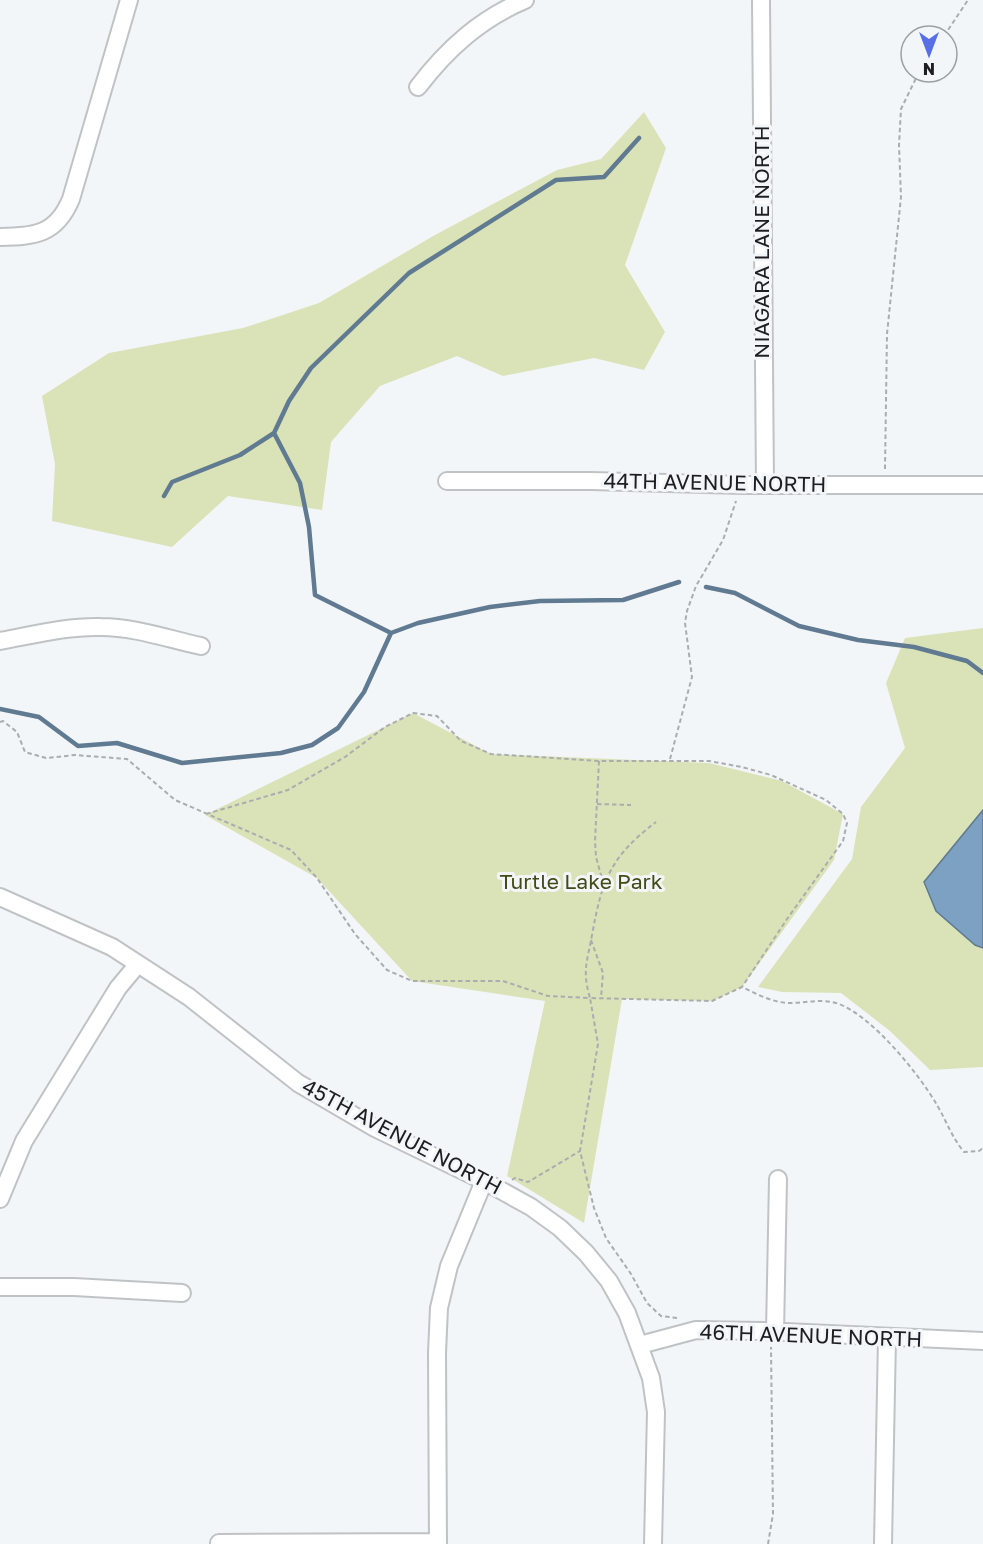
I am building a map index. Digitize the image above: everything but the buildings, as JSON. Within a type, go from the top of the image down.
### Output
[{"type":"street","points":[[0,237],[37,235],[53,227],[64,215],[71,200],[129,0]]},
{"type":"street","points":[[418,87],[437,63],[489,17],[525,0]]},
{"type":"street","name":"NIAGARA LANE NORTH","points":[[761,0],[765,484]]},
{"type":"street","name":"44TH AVENUE NORTH","points":[[447,481],[983,485]]},
{"type":"street","points":[[0,641],[100,626],[126,628],[201,646]]},
{"type":"street","name":"45TH AVENUE NORTH","points":[[0,897],[112,947],[189,997],[298,1083],[375,1128],[500,1189],[531,1207],[586,1253],[613,1289],[627,1313],[651,1378],[656,1412],[653,1544]]},
{"type":"street","points":[[0,1199],[24,1141],[118,988],[138,964]]},
{"type":"street","points":[[769,1332],[778,1179]]},
{"type":"street","points":[[219,1543],[438,1543],[437,1353],[439,1308],[449,1266],[484,1181]]},
{"type":"street","points":[[0,1287],[74,1287],[182,1293]]},
{"type":"street","name":"46TH AVENUE NORTH","points":[[640,1345],[696,1330],[983,1341]]},
{"type":"street","points":[[883,1544],[887,1338]]},
{"type":"path","points":[[952,24],[968,0]]},
{"type":"path","points":[[885,485],[887,334],[901,196],[898,145],[901,109],[914,84]]},
{"type":"path","points":[[670,759],[692,677],[685,623],[687,611],[696,586],[723,540],[742,485]]},
{"type":"path","points":[[0,722],[17,732],[25,752],[46,758],[75,755],[127,759],[175,800],[205,815],[291,850],[317,878],[355,934],[387,970],[412,981],[503,981],[548,996],[712,1001],[742,987],[787,919],[843,842],[847,823],[843,814],[826,800],[771,775],[742,767],[709,761],[670,759],[599,761],[492,754],[460,741],[437,716],[413,713],[385,726],[345,757],[288,790],[205,815]]},
{"type":"path","points":[[599,761],[596,857],[604,886]]},
{"type":"path","points":[[597,804],[631,805]]},
{"type":"path","points":[[656,822],[637,836],[623,851],[607,874],[599,900],[584,978],[598,1044],[580,1151],[594,1209],[606,1238],[631,1274],[647,1303],[661,1316],[683,1317]]},
{"type":"path","points":[[591,940],[603,973],[601,998]]},
{"type":"path","points":[[742,987],[771,1000],[789,1003],[818,1000],[840,1005],[867,1023],[902,1056],[937,1104],[952,1138],[964,1152],[979,1151],[983,1148]]},
{"type":"path","points":[[500,1189],[515,1178],[528,1182],[580,1151]]},
{"type":"path","points":[[768,1544],[772,1514],[769,1332]]},
{"type":"green space","points":[[644,112],[666,148],[625,265],[665,332],[644,370],[594,358],[503,376],[457,356],[380,386],[331,442],[322,510],[228,496],[172,547],[52,521],[55,464],[42,396],[109,353],[243,328],[319,303],[435,235],[557,170],[601,159]]},
{"type":"green space","points":[[983,628],[983,1067],[930,1070],[890,1031],[841,993],[782,992],[758,987],[852,859],[861,807],[905,748],[886,683],[905,638]]},
{"type":"green space","name":"Turtle Lake Park","points":[[413,713],[491,754],[709,763],[782,781],[843,814],[834,860],[742,987],[712,1001],[622,999],[584,1223],[507,1176],[545,1001],[412,981],[317,878],[205,815]]},
{"type":"water","points":[[983,810],[983,948],[975,945],[936,911],[924,882]]},
{"type":"waterway","points":[[391,633],[315,595],[309,527],[300,483],[274,433],[289,401],[311,368],[409,273],[556,180],[604,177],[639,138]]},
{"type":"waterway","points":[[164,496],[172,482],[240,455],[274,433]]},
{"type":"waterway","points":[[0,709],[39,717],[78,746],[117,743],[182,763],[281,753],[312,745],[338,728],[364,692],[391,633],[418,623],[490,607],[540,601],[623,600],[679,582]]},
{"type":"waterway","points":[[706,587],[735,593],[799,626],[858,640],[914,647],[967,661],[983,673]]}]
